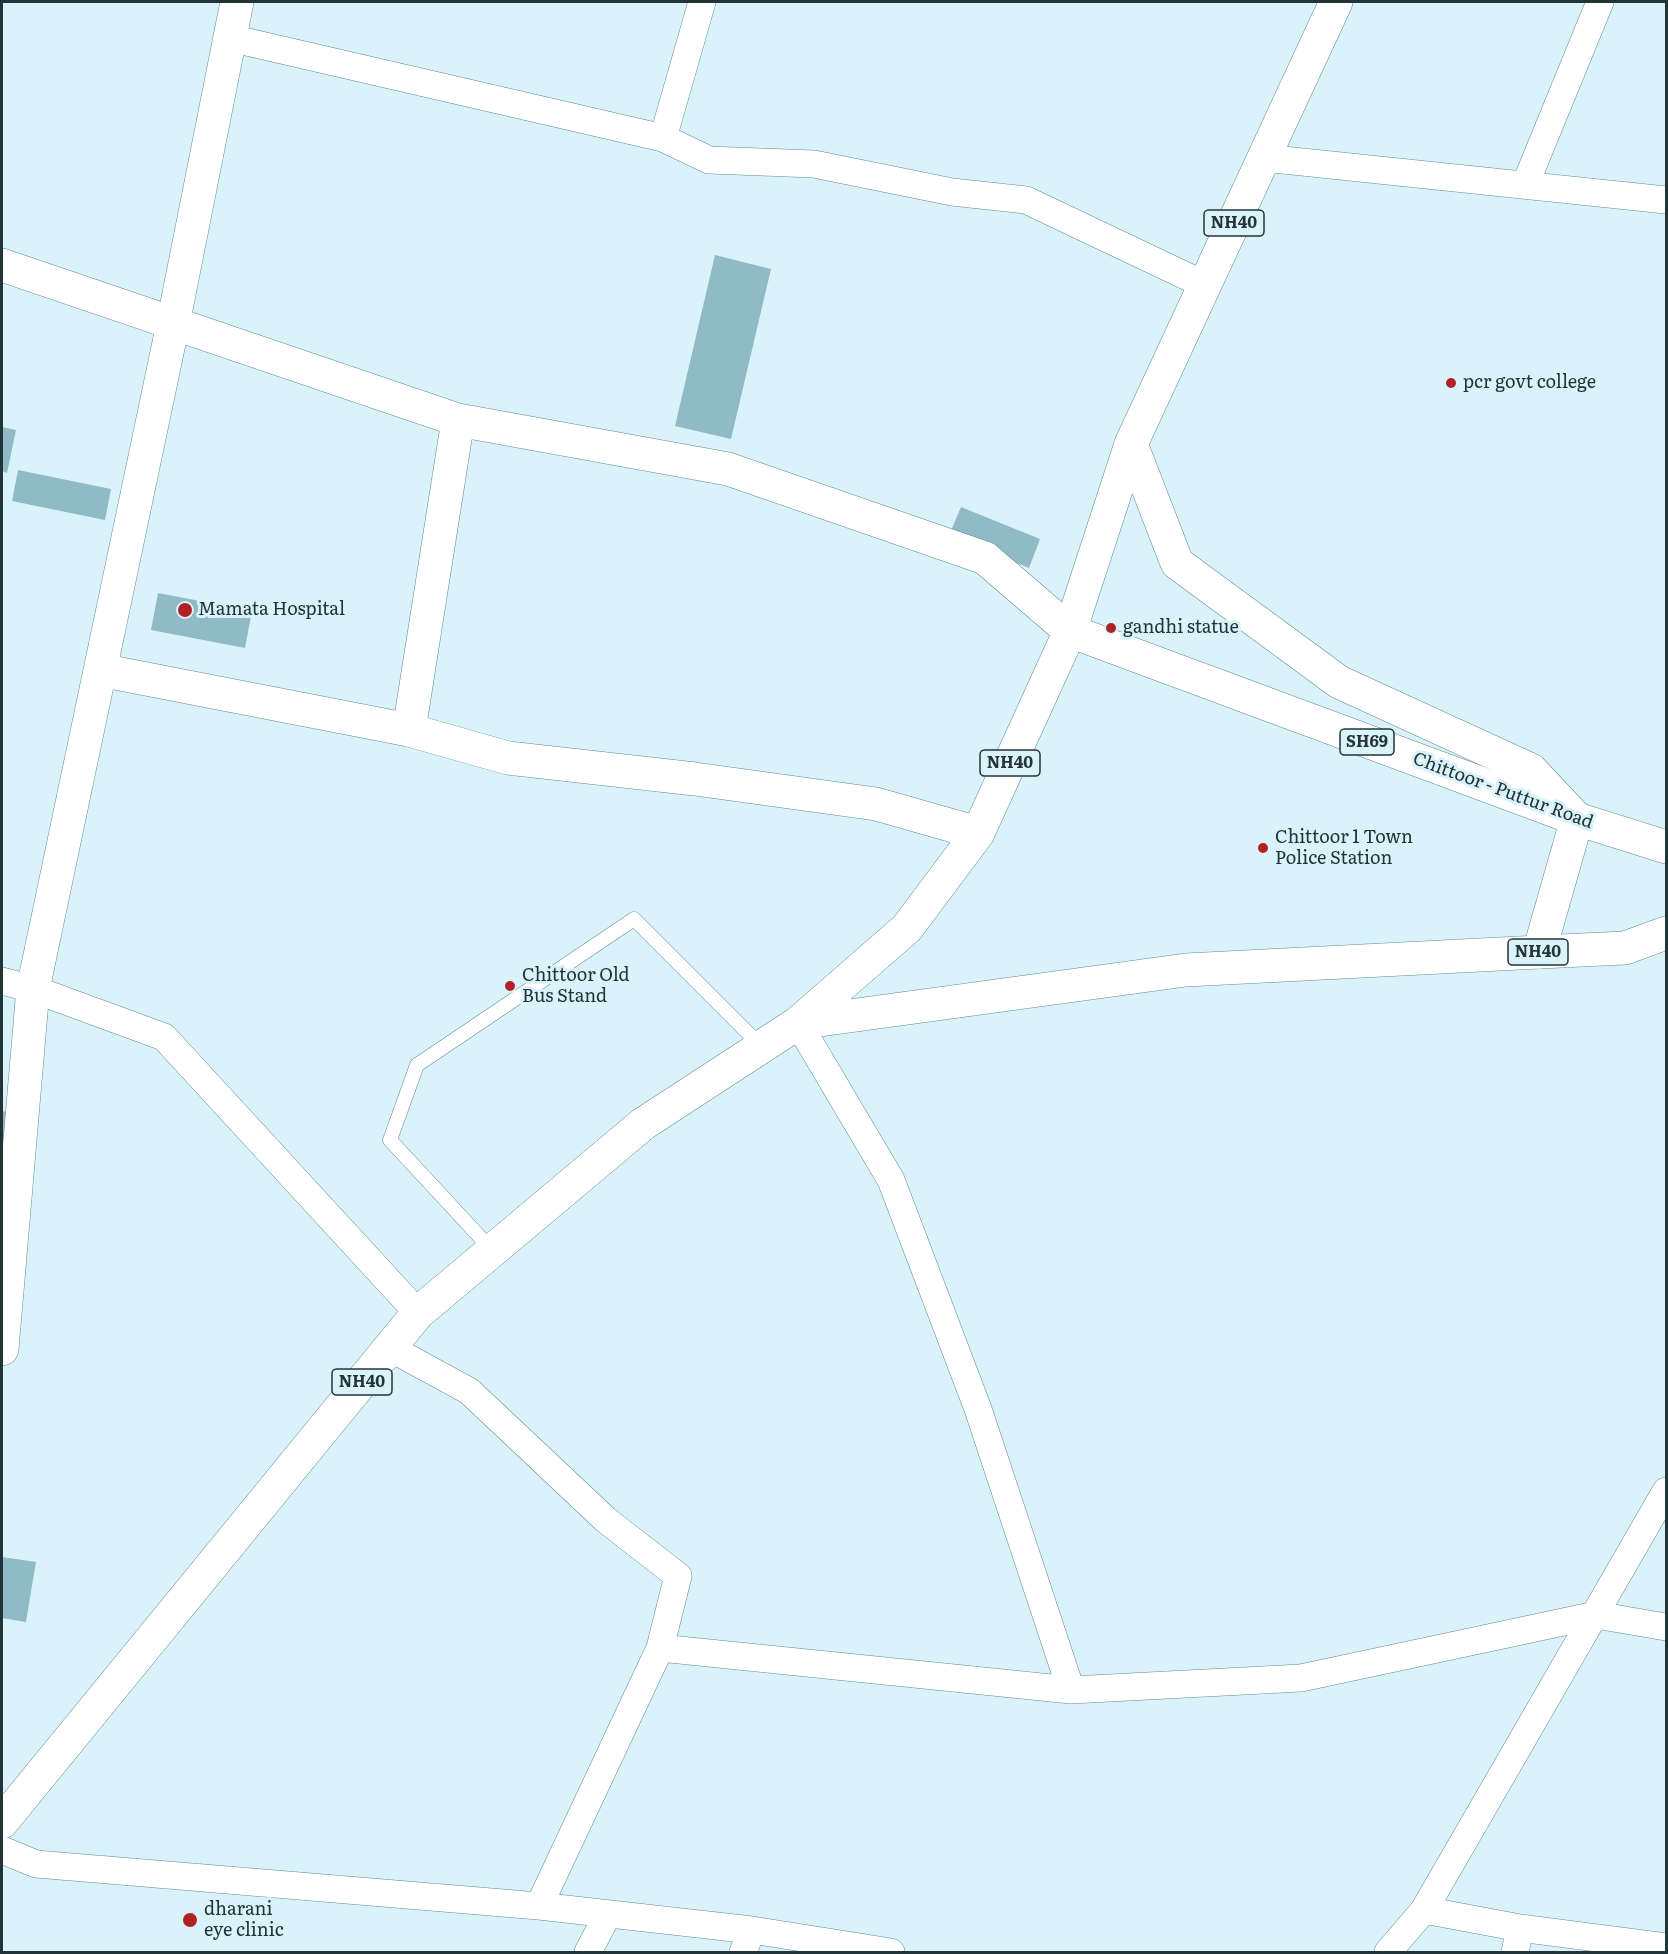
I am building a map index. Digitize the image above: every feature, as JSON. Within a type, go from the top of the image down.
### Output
[{"type":"main road","points":[[2,1349],[33,989],[173,324],[237,2]]},
{"type":"main road","name":"NH40","points":[[2,1822],[418,1313],[643,1124],[798,1023],[907,928],[978,833],[1070,631],[1131,444],[1336,2]]},
{"type":"main road","points":[[2,265],[458,420],[728,469],[985,558],[1070,631]]},
{"type":"main road","points":[[409,730],[458,420]]},
{"type":"main road","points":[[1131,444],[1177,563],[1339,682],[1531,770],[1577,819]]},
{"type":"main road","name":"Chittoor - Puttur Road","points":[[1070,631],[1577,819],[1666,847]]},
{"type":"main road","points":[[100,670],[409,730],[508,758],[695,779],[876,804],[978,833]]},
{"type":"main road","name":"NH40","points":[[798,1023],[1186,970],[1539,952],[1577,819]]},
{"type":"main road","points":[[1539,952],[1625,948],[1666,933]]},
{"type":"street","points":[[663,138],[702,2]]},
{"type":"street","points":[[1524,185],[1600,2]]},
{"type":"street","points":[[230,38],[663,138],[709,160],[814,164],[952,192],[1026,200],[1205,285]]},
{"type":"street","points":[[1264,158],[1666,200]]},
{"type":"street","points":[[2,981],[33,989],[164,1037],[418,1313]]},
{"type":"street","points":[[798,1023],[891,1180],[978,1409],[1071,1690]]},
{"type":"street","points":[[390,1347],[469,1391],[606,1520],[678,1576],[660,1648],[539,1906]]},
{"type":"street","points":[[1388,1953],[1424,1910],[1666,1491]]},
{"type":"street","points":[[660,1648],[1071,1690],[1301,1678],[1596,1615],[1666,1627]]},
{"type":"street","points":[[2,1850],[36,1864],[539,1906],[609,1914],[748,1941],[891,1953]]},
{"type":"street","points":[[1424,1910],[1517,1940],[1666,1947]]},
{"type":"street","points":[[588,1953],[609,1914]]},
{"type":"lane","points":[[492,1251],[390,1140],[417,1065],[634,919],[761,1046]]},
{"type":"building","points":[[715,255],[771,269],[731,439],[675,426]]},
{"type":"building","points":[[2,427],[16,430],[7,473],[2,471]]},
{"type":"building","points":[[18,470],[111,489],[105,520],[12,501]]},
{"type":"building","points":[[961,507],[1040,539],[1029,568],[949,535]]},
{"type":"building","points":[[158,593],[252,611],[245,648],[151,630]]},
{"type":"building","points":[[2,1111],[12,1113],[4,1160],[2,1160]]},
{"type":"building","points":[[2,1557],[36,1562],[26,1622],[2,1618]]},
{"type":"place","name":"pcr govt college","points":[[1451,383]]},
{"type":"place","name":"Mamata Hospital","points":[[185,610]]},
{"type":"place","name":"gandhi statue","points":[[1111,628]]},
{"type":"place","name":"Chittoor 1 Town Police Station","points":[[1263,848]]},
{"type":"place","name":"Chittoor Old Bus Stand","points":[[510,986]]},
{"type":"place","name":"dharani eye clinic","points":[[190,1920]]}]
